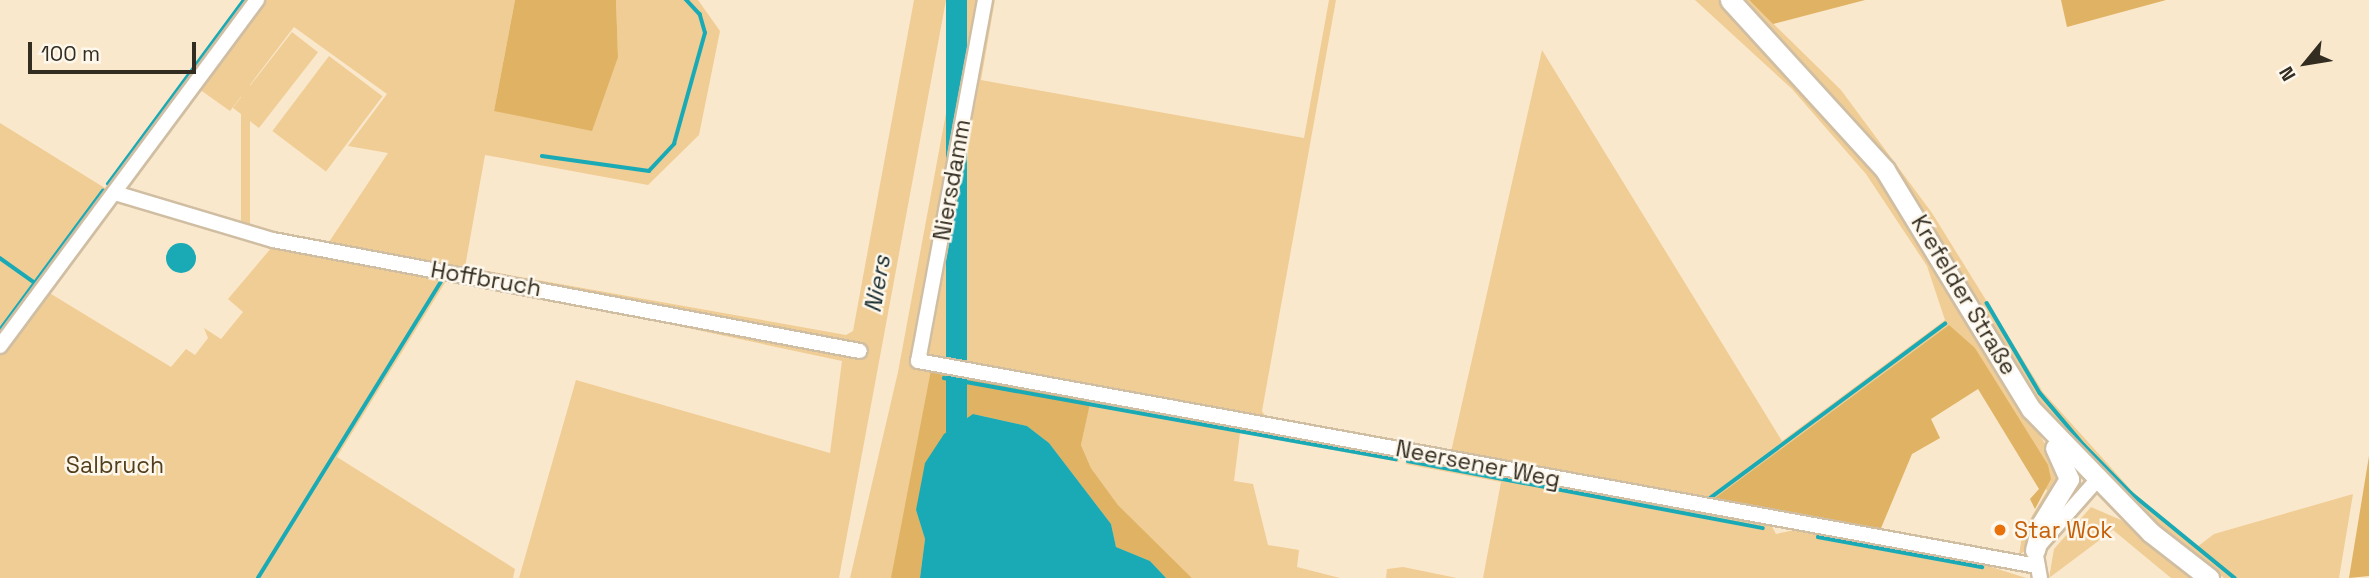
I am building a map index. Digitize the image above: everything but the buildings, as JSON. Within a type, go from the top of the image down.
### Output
[{"type":"main road","name":"Krefelder Straße","points":[[1730,0],[1885,170],[2031,408],[2096,481],[2209,578]]},
{"type":"main road","points":[[2031,408],[2069,478],[2042,523],[2038,565]]},
{"type":"street","points":[[0,346],[257,0]]},
{"type":"street","name":"Niersdamm","points":[[918,361],[985,0]]},
{"type":"street","name":"Hoffbruch","points":[[115,192],[273,240],[860,351]]},
{"type":"street","name":"Neersener Weg","points":[[918,361],[2038,565]]},
{"type":"street","points":[[2038,565],[2096,481]]},
{"type":"green space","points":[[241,0],[250,0],[250,227],[241,227]]},
{"type":"green space","points":[[265,0],[515,0],[494,111],[618,57],[616,0],[698,0],[720,31],[699,135],[648,185],[485,155],[465,267],[846,335],[853,331],[914,0],[946,0],[839,578],[519,578],[576,380],[830,453],[842,361],[603,310],[850,346],[329,242],[388,153],[348,146],[387,94],[294,27],[230,111],[199,89]]},
{"type":"green space","points":[[967,0],[995,0],[981,80],[1304,138],[1329,0],[1336,0],[1262,411],[1267,419],[1451,452],[1542,50],[1782,441],[1945,320],[1927,266],[1866,174],[1792,89],[1695,0],[1721,0],[1873,163],[2052,455],[2059,477],[2025,551],[2019,555],[2023,531],[2047,491],[2024,432],[1975,348],[1711,501],[1396,452],[1399,462],[1240,433],[1234,481],[1253,484],[1268,545],[1299,550],[1297,567],[1340,578],[1192,578],[1118,505],[1091,468],[1081,445],[1089,407],[1076,439],[1086,469],[1118,507],[1188,578],[850,578],[898,372]]},
{"type":"green space","points":[[1739,0],[1749,0],[1841,90],[1932,213],[2043,392],[2133,492],[2197,547],[2214,534],[2353,494],[2339,578],[2224,578],[2125,499],[2031,392],[1899,175]]},
{"type":"green space","points":[[292,32],[318,52],[259,128],[233,108]]},
{"type":"green space","points":[[329,56],[383,96],[326,171],[272,131]]},
{"type":"green space","name":"Salbruch","points":[[0,123],[108,190],[38,286],[171,367],[186,349],[195,355],[208,338],[204,328],[221,339],[243,312],[228,299],[272,247],[446,281],[337,457],[515,569],[513,578],[0,578]]},
{"type":"green space","points":[[1415,456],[1769,521],[1776,534],[1804,528],[1954,555],[2026,578],[1483,578],[1501,482],[1405,464]]},
{"type":"green space","points":[[2091,507],[2121,520],[2194,578],[2171,578],[2113,530],[2049,578],[2054,549]]},
{"type":"green space","points":[[1403,567],[1457,578],[1386,578],[1387,569]]},
{"type":"shaded area","points":[[515,0],[616,0],[618,57],[592,131],[494,111]]},
{"type":"shaded area","points":[[1749,0],[1865,0],[1773,24]]},
{"type":"shaded area","points":[[2061,0],[2166,0],[2067,27]]},
{"type":"shaded area","points":[[1949,325],[1975,348],[2048,465],[2051,479],[2035,509],[2030,499],[2039,489],[1978,389],[1931,419],[1940,438],[1912,454],[1879,533],[1711,501]]},
{"type":"shaded area","points":[[931,370],[1091,399],[1081,445],[1091,468],[1118,505],[1192,578],[1166,578],[1150,561],[1116,547],[1111,524],[1049,443],[1027,426],[973,414],[916,510],[925,539],[920,578],[891,578]]},
{"type":"shaded area","points":[[2369,456],[2369,576],[2349,578]]},
{"type":"water","points":[[946,0],[967,0],[967,578],[946,578]]},
{"type":"water","points":[[181,243],[192,247],[196,258],[192,269],[181,273],[170,269],[166,258],[170,247]]},
{"type":"water","points":[[973,414],[1027,426],[1049,443],[1111,524],[1116,547],[1150,561],[1166,578],[920,578],[925,539],[916,510],[925,463],[944,434]]},
{"type":"waterway","points":[[108,184],[244,0]]},
{"type":"waterway","points":[[542,156],[649,171],[674,144],[705,33],[700,15],[686,0]]},
{"type":"waterway","points":[[0,330],[103,191]]},
{"type":"waterway","points":[[0,258],[35,283]]},
{"type":"waterway","points":[[258,578],[443,279]]},
{"type":"waterway","points":[[1987,303],[2040,393],[2084,445],[2131,493],[2235,578]]},
{"type":"waterway","points":[[1709,499],[1945,324]]},
{"type":"waterway","points":[[944,378],[1396,459]]},
{"type":"waterway","points":[[1408,461],[1763,528]]},
{"type":"waterway","points":[[1818,537],[1982,567]]},
{"type":"place","name":"Star Wok","points":[[2000,530]]},
{"type":"water label","name":"Niers","points":[[877,284]]}]
